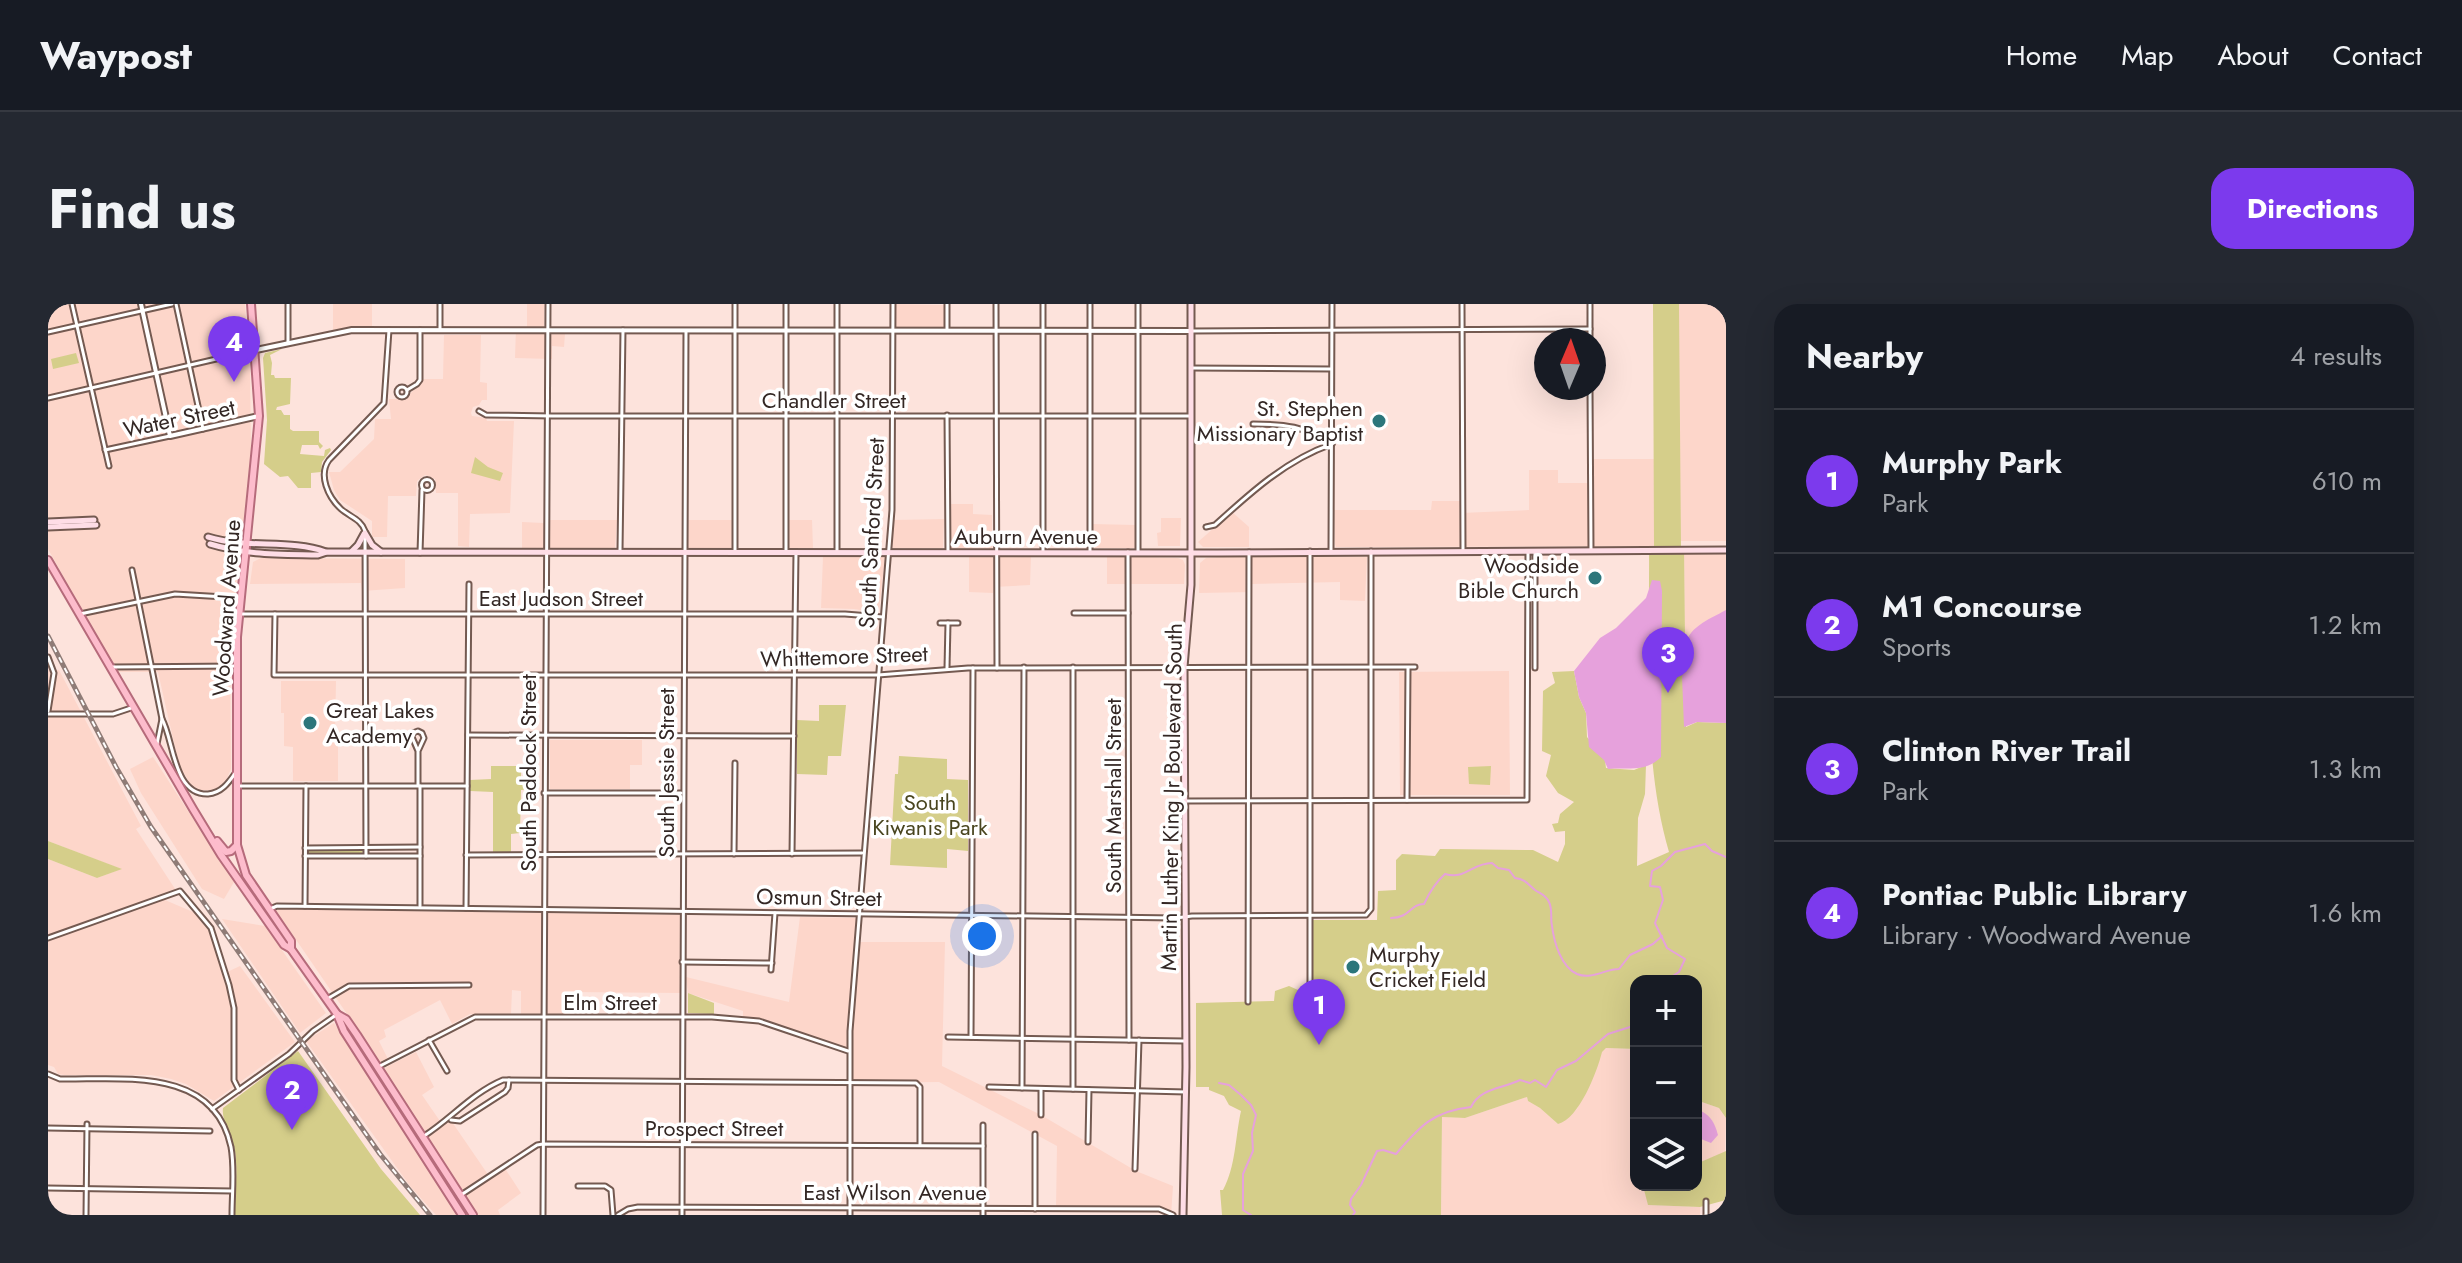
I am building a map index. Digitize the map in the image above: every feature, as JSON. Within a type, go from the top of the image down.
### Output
[{"type":"main road","name":"Woodward Avenue","points":[[251,304],[259,416],[239,614],[237,845],[246,875],[291,941],[291,949]]},
{"type":"main road","name":"Martin Luther King Jr Boulevard South","points":[[1183,1215],[1186,1092],[1184,667],[1190,612],[1191,304]]},
{"type":"main road","points":[[48,525],[95,522]]},
{"type":"main road","points":[[349,553],[365,533],[373,547],[382,553]]},
{"type":"main road","name":"Auburn Avenue","points":[[327,552],[318,555],[246,553],[209,540],[349,553],[1726,550]]},
{"type":"main road","points":[[261,554],[264,548],[282,546]]},
{"type":"main road","name":"Woodward Avenue","points":[[48,560],[132,708],[227,864],[284,945],[291,949],[327,999],[344,1031],[462,1215]]},
{"type":"main road","points":[[200,819],[226,852],[237,845]]},
{"type":"main road","name":"Woodward Avenue","points":[[337,1014],[346,1019],[473,1215]]},
{"type":"main road","points":[[398,1115],[403,1112],[418,1136],[423,1137]]},
{"type":"main road","points":[[425,1158],[433,1162],[457,1199],[461,1195]]},
{"type":"street","points":[[72,304],[109,466]]},
{"type":"street","points":[[141,304],[170,436]]},
{"type":"street","points":[[48,332],[174,304],[203,429]]},
{"type":"street","points":[[288,304],[288,343]]},
{"type":"street","points":[[440,304],[440,330]]},
{"type":"street","name":"South Paddock Street","points":[[543,1215],[548,304]]},
{"type":"street","points":[[735,304],[735,552]]},
{"type":"street","points":[[786,304],[786,552]]},
{"type":"street","points":[[837,304],[837,552]]},
{"type":"street","name":"South Sanford Street","points":[[850,1215],[850,1052],[858,914],[892,510],[893,304]]},
{"type":"street","points":[[947,304],[947,330]]},
{"type":"street","points":[[996,304],[997,668]]},
{"type":"street","points":[[1043,304],[1043,552]]},
{"type":"street","points":[[1090,304],[1090,552]]},
{"type":"street","points":[[1138,304],[1138,552]]},
{"type":"street","points":[[1331,551],[1332,304]]},
{"type":"street","points":[[1462,304],[1463,551]]},
{"type":"street","points":[[1590,304],[1590,328]]},
{"type":"street","points":[[48,398],[342,331],[1534,329]]},
{"type":"street","points":[[366,856],[365,533],[360,522],[333,500],[327,488],[324,468],[383,405],[389,330]]},
{"type":"street","points":[[407,390],[420,380],[420,330]]},
{"type":"street","points":[[620,553],[623,330]]},
{"type":"street","name":"South Jessie Street","points":[[682,1215],[686,331]]},
{"type":"street","points":[[1191,368],[1332,369]]},
{"type":"street","points":[[1590,400],[1591,550]]},
{"type":"street","name":"Chandler Street","points":[[479,411],[486,415],[547,416],[1191,416]]},
{"type":"street","points":[[947,415],[948,552]]},
{"type":"street","name":"Water Street","points":[[105,450],[259,416]]},
{"type":"street","points":[[1253,424],[1298,427],[1332,444]]},
{"type":"street","points":[[1206,527],[1215,525],[1281,471],[1332,444]]},
{"type":"street","points":[[420,553],[422,490]]},
{"type":"street","points":[[1310,551],[1310,999]]},
{"type":"street","points":[[1371,551],[1371,800]]},
{"type":"street","points":[[1185,801],[1524,801],[1529,797],[1528,668],[1532,551]]},
{"type":"street","points":[[1532,551],[1535,668]]},
{"type":"street","points":[[792,854],[796,552]]},
{"type":"street","name":"South Marshall Street","points":[[1128,552],[1129,1040]]},
{"type":"street","points":[[1248,1002],[1249,552]]},
{"type":"street","points":[[132,570],[162,719],[177,768],[193,790],[206,794],[219,790],[237,770]]},
{"type":"street","points":[[466,909],[469,584]]},
{"type":"street","points":[[80,614],[186,593],[241,598]]},
{"type":"street","points":[[1074,613],[1128,613]]},
{"type":"street","name":"East Judson Street","points":[[239,614],[847,614],[883,617]]},
{"type":"street","name":"Whittemore Street","points":[[275,614],[274,675],[878,675],[947,668],[1415,667]]},
{"type":"street","points":[[940,623],[958,623]]},
{"type":"street","points":[[947,668],[948,623]]},
{"type":"street","points":[[48,657],[54,675],[48,712],[113,714],[132,708]]},
{"type":"street","points":[[109,666],[237,666]]},
{"type":"street","points":[[1022,1088],[1024,667]]},
{"type":"street","points":[[1073,667],[1073,1089]]},
{"type":"street","points":[[1407,800],[1408,667]]},
{"type":"street","points":[[971,1037],[973,668]]},
{"type":"street","points":[[156,748],[162,719]]},
{"type":"street","points":[[468,735],[794,736]]},
{"type":"street","points":[[418,751],[420,908]]},
{"type":"street","points":[[734,854],[735,763]]},
{"type":"street","points":[[237,786],[467,786]]},
{"type":"street","points":[[305,906],[306,786]]},
{"type":"street","points":[[544,793],[682,793]]},
{"type":"street","name":"Osmun Street","points":[[270,909],[305,906],[1129,918],[1368,915],[1371,909],[1371,800]]},
{"type":"street","points":[[305,848],[420,847]]},
{"type":"street","points":[[466,855],[864,853]]},
{"type":"street","points":[[305,856],[420,856]]},
{"type":"street","points":[[48,938],[180,891],[211,928],[233,1003],[234,1077],[239,1090]]},
{"type":"street","points":[[771,970],[775,913]]},
{"type":"street","points":[[682,962],[772,963]]},
{"type":"street","points":[[327,999],[348,986],[469,985]]},
{"type":"street","points":[[212,1109],[284,1058],[337,1014]]},
{"type":"street","name":"Elm Street","points":[[378,1067],[473,1018],[682,1017],[757,1021],[850,1052]]},
{"type":"street","points":[[948,1037],[1186,1041]]},
{"type":"street","points":[[429,1040],[447,1071]]},
{"type":"street","points":[[1135,1169],[1139,1040]]},
{"type":"street","points":[[48,1074],[60,1079],[150,1080],[170,1083],[195,1094],[212,1109],[230,1145],[232,1215]]},
{"type":"street","points":[[450,1119],[461,1121],[505,1092],[509,1080]]},
{"type":"street","points":[[423,1137],[498,1082],[509,1080],[850,1082],[919,1084],[920,1145]]},
{"type":"street","points":[[989,1087],[1186,1092]]},
{"type":"street","points":[[1041,1089],[1041,1115]]},
{"type":"street","points":[[1088,1142],[1089,1090]]},
{"type":"street","points":[[983,1125],[983,1215]]},
{"type":"street","points":[[86,1215],[87,1126]]},
{"type":"street","points":[[48,1128],[87,1126],[210,1131]]},
{"type":"street","points":[[1035,1134],[1035,1209]]},
{"type":"street","name":"Prospect Street","points":[[461,1195],[543,1144],[983,1146]]},
{"type":"street","points":[[578,1186],[605,1186],[611,1190],[615,1215]]},
{"type":"street","points":[[48,1188],[232,1191]]},
{"type":"street","points":[[1706,1201],[1706,1215]]},
{"type":"street","name":"East Wilson Avenue","points":[[615,1215],[633,1207],[681,1207],[1159,1209],[1173,1215]]},
{"type":"shaded area","points":[[48,304],[245,304],[250,369],[251,456],[230,641],[231,769],[226,781],[216,790],[200,790],[191,785],[179,765],[158,672],[117,672],[48,549]]},
{"type":"shaded area","points":[[333,304],[372,304],[372,327],[333,330]]},
{"type":"shaded area","points":[[527,304],[544,304],[544,333],[565,334],[564,347],[552,346],[552,359],[515,358],[516,328],[527,327]]},
{"type":"shaded area","points":[[894,304],[944,305],[944,328],[894,328]]},
{"type":"shaded area","points":[[1679,304],[1726,304],[1726,541],[1678,541]]},
{"type":"shaded area","points":[[444,335],[481,335],[480,382],[487,383],[487,400],[473,407],[472,416],[486,418],[487,421],[514,421],[510,513],[470,514],[469,547],[458,546],[458,493],[436,493],[435,479],[425,475],[417,481],[416,496],[388,496],[387,537],[372,537],[372,521],[340,500],[329,472],[340,472],[374,439],[375,419],[391,419],[389,399],[405,399],[424,379],[443,379]]},
{"type":"shaded area","points":[[1593,459],[1654,459],[1654,546],[1336,547],[1334,510],[1431,510],[1432,501],[1460,501],[1461,513],[1529,510],[1529,470],[1558,470],[1558,483],[1593,483]]},
{"type":"shaded area","points":[[951,504],[973,504],[973,514],[992,515],[992,548],[950,548]]},
{"type":"shaded area","points":[[1232,512],[1249,527],[1249,547],[1203,547],[1198,542]]},
{"type":"shaded area","points":[[1161,518],[1181,518],[1180,546],[1158,546]]},
{"type":"shaded area","points":[[944,519],[943,548],[893,548],[891,545],[894,520]]},
{"type":"shaded area","points":[[550,520],[617,520],[615,549],[522,549],[522,522],[543,523]]},
{"type":"shaded area","points":[[688,520],[732,520],[732,549],[688,549]]},
{"type":"shaded area","points":[[788,520],[812,520],[813,548],[788,548]]},
{"type":"shaded area","points":[[1092,524],[1135,525],[1135,548],[1092,548]]},
{"type":"shaded area","points":[[1684,554],[1726,554],[1726,625],[1685,645]]},
{"type":"shaded area","points":[[969,555],[1031,556],[1030,585],[994,587],[993,593],[969,592]]},
{"type":"shaded area","points":[[885,556],[879,613],[821,608],[823,557]]},
{"type":"shaded area","points":[[1107,556],[1178,558],[1185,565],[1184,584],[1107,584]]},
{"type":"shaded area","points":[[1367,557],[1365,601],[1340,600],[1340,582],[1252,584],[1252,592],[1199,593],[1200,563],[1206,558]]},
{"type":"shaded area","points":[[261,558],[405,559],[405,588],[362,591],[361,583],[250,584],[253,562]]},
{"type":"shaded area","points":[[1652,580],[1660,581],[1662,591],[1661,757],[1642,767],[1608,769],[1604,760],[1589,747],[1586,713],[1574,671],[1600,638],[1616,628],[1646,598]]},
{"type":"shaded area","points":[[1726,610],[1726,723],[1697,722],[1684,727],[1682,676],[1686,642],[1699,625]]},
{"type":"shaded area","points":[[48,670],[59,670],[141,826],[136,829],[179,895],[165,900],[193,912],[207,925],[223,974],[240,966],[295,1042],[214,1101],[171,1079],[151,1075],[65,1075],[58,1074],[54,1067],[48,1065],[48,859],[97,878],[121,869],[48,841]]},
{"type":"shaded area","points":[[1509,671],[1510,795],[1400,795],[1399,672]]},
{"type":"shaded area","name":"Great Lakes Academy","points":[[281,681],[336,681],[338,781],[293,781],[293,747],[284,746]]},
{"type":"shaded area","points":[[550,740],[642,740],[642,765],[630,765],[630,789],[550,789]]},
{"type":"shaded area","points":[[153,757],[234,882],[224,899],[202,889],[141,793],[130,769]]},
{"type":"shaded area","points":[[275,909],[682,915],[682,993],[570,992],[570,1018],[521,1017],[521,991],[512,990],[511,1014],[470,1014],[452,1024],[440,1000],[384,1030],[386,1037],[379,1041],[389,1061],[382,1065]]},
{"type":"shaded area","points":[[800,917],[858,918],[858,942],[945,942],[942,1066],[1041,1115],[1136,1171],[1173,1186],[1171,1215],[1163,1211],[1056,1209],[1057,1146],[939,1082],[850,1083],[851,1052],[760,1022],[743,1020],[743,1011],[688,993],[686,977],[789,1002]]},
{"type":"shaded area","points":[[222,919],[265,926],[326,1013],[300,1033]]},
{"type":"shaded area","points":[[334,1023],[457,1215],[436,1215],[410,1186],[306,1041]]},
{"type":"shaded area","points":[[1606,1048],[1630,1049],[1630,1191],[1645,1191],[1649,1205],[1700,1207],[1700,1215],[1441,1215],[1442,1117],[1465,1118],[1527,1097],[1558,1124],[1577,1109],[1601,1052]]},
{"type":"shaded area","points":[[416,1052],[434,1087],[422,1095],[442,1124],[452,1122],[489,1176],[504,1167],[521,1193],[498,1210],[500,1215],[476,1215],[382,1069]]},
{"type":"shaded area","points":[[1702,1102],[1719,1108],[1726,1118],[1725,1152],[1702,1162]]},
{"type":"shaded area","points":[[1702,1112],[1711,1119],[1718,1135],[1711,1143],[1702,1139]]},
{"type":"green space","points":[[1653,304],[1679,304],[1686,727],[1697,722],[1726,723],[1726,1118],[1719,1108],[1702,1102],[1702,975],[1630,975],[1630,1049],[1606,1048],[1602,1052],[1586,1094],[1566,1120],[1558,1124],[1527,1097],[1465,1118],[1442,1117],[1441,1215],[1222,1215],[1220,1190],[1223,1190],[1230,1171],[1241,1111],[1209,1087],[1196,1087],[1196,1003],[1274,1001],[1275,991],[1289,986],[1313,1000],[1313,920],[1377,920],[1378,891],[1396,890],[1396,860],[1402,854],[1435,856],[1440,849],[1533,850],[1558,862],[1565,844],[1565,831],[1555,832],[1552,824],[1558,823],[1560,814],[1574,802],[1558,793],[1546,776],[1551,755],[1542,751],[1543,691],[1555,683],[1552,672],[1574,671],[1586,713],[1587,737],[1605,760],[1606,768],[1634,770],[1646,765],[1645,794],[1638,818],[1637,866],[1669,852],[1654,778],[1649,700],[1649,546],[1654,546]]},
{"type":"green space","points":[[282,349],[270,355],[271,375],[291,378],[290,404],[276,410],[290,415],[290,429],[293,431],[319,431],[319,442],[323,446],[320,449],[318,445],[302,445],[300,454],[324,456],[325,450],[331,450],[322,462],[321,472],[311,473],[311,488],[298,488],[288,476],[280,477],[264,464],[267,420],[263,358],[265,353]]},
{"type":"green space","points":[[76,353],[79,363],[53,369],[51,359]]},
{"type":"green space","points":[[475,457],[503,473],[500,481],[471,473]]},
{"type":"green space","points":[[819,705],[846,705],[841,756],[828,756],[827,775],[797,774],[797,720],[819,721]]},
{"type":"green space","name":"South Kiwanis Park","points":[[899,756],[947,759],[947,779],[968,780],[968,851],[947,849],[947,868],[890,865],[895,774],[898,774]]},
{"type":"green space","points":[[491,766],[521,766],[521,781],[538,782],[538,789],[521,790],[520,833],[511,834],[511,852],[493,852],[493,792],[470,791],[470,780],[491,779]]},
{"type":"green space","points":[[1491,766],[1490,785],[1469,784],[1468,767]]},
{"type":"green space","points":[[48,841],[122,869],[97,878],[48,859]]},
{"type":"green space","points":[[310,850],[363,851],[361,854],[308,852]]},
{"type":"green space","points":[[688,993],[714,1003],[714,1014],[688,1013]]},
{"type":"green space","points":[[298,1051],[381,1169],[420,1215],[234,1215],[236,1159],[223,1108]]},
{"type":"green space","points":[[1726,1151],[1726,1200],[1700,1207],[1648,1205],[1644,1191],[1702,1191],[1702,1161]]},
{"type":"waterway","points":[[1674,975],[1685,959],[1667,948],[1655,923],[1663,900],[1660,887],[1650,886],[1652,871],[1675,852],[1705,844],[1726,857]]},
{"type":"waterway","points":[[1391,918],[1402,916],[1424,904],[1445,874],[1458,875],[1492,863],[1509,870],[1515,878],[1546,898],[1559,953],[1571,971],[1577,974],[1588,976],[1619,969],[1630,955],[1662,936]]},
{"type":"waterway","points":[[1353,1215],[1351,1199],[1377,1151],[1396,1154],[1428,1122],[1446,1112],[1471,1107],[1480,1096],[1492,1090],[1520,1080],[1530,1083],[1535,1080],[1546,1087],[1557,1070],[1576,1061],[1608,1034],[1630,1027]]},
{"type":"waterway","points":[[1219,1083],[1229,1085],[1241,1095],[1256,1115],[1252,1133],[1253,1151],[1243,1174],[1243,1210],[1251,1215]]},
{"type":"railway","points":[[48,636],[151,827],[380,1154],[430,1215]]},
{"type":"place","name":"Pontiac Public Library","points":[[234,382]]},
{"type":"place","name":"St. Stephen Missionary Baptist","points":[[1379,421]]},
{"type":"place","name":"Woodside Bible Church","points":[[1595,578]]},
{"type":"place","name":"Clinton River Trail","points":[[1668,693]]},
{"type":"place","name":"Great Lakes Academy","points":[[310,723]]},
{"type":"place","name":"Murphy Cricket Field","points":[[1353,967]]},
{"type":"place","name":"Murphy Park","points":[[1319,1045]]},
{"type":"place","name":"M1 Concourse","points":[[292,1130]]}]
